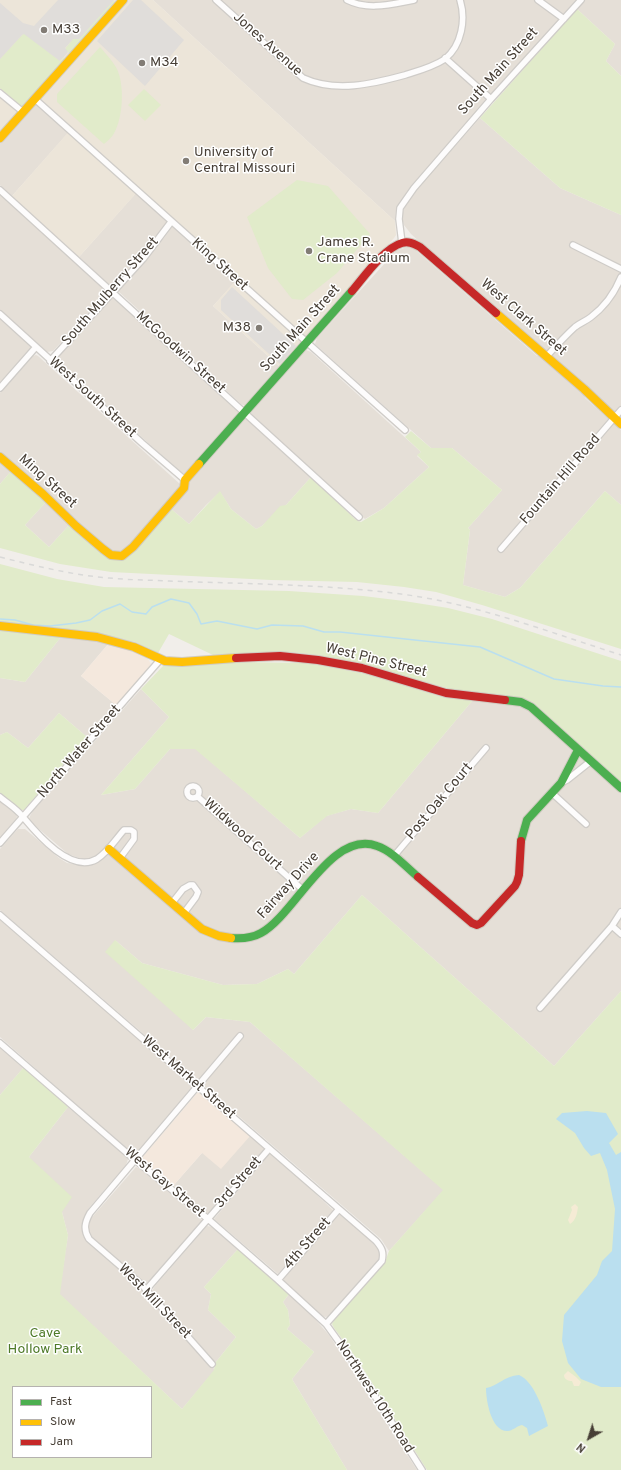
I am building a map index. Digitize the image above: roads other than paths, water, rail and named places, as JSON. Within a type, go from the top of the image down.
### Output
[{"type":"street","points":[[0,138],[123,0]]},
{"type":"street","name":"Jones Avenue","points":[[216,0],[303,78],[311,82],[322,84],[356,86],[379,82],[421,70],[445,58],[454,47],[462,28],[463,9],[460,0]]},
{"type":"street","points":[[347,0],[360,5],[375,6],[414,0]]},
{"type":"street","points":[[538,0],[564,19]]},
{"type":"street","name":"South Main Street","points":[[76,526],[111,555],[122,556],[134,547],[184,488],[185,480],[244,412],[379,260],[392,247],[402,243],[399,219],[400,208],[414,188],[581,0]]},
{"type":"street","points":[[445,58],[492,99]]},
{"type":"street","points":[[0,93],[23,112]]},
{"type":"street","name":"King Street","points":[[35,99],[405,430]]},
{"type":"street","name":"McGoodwin Street","points":[[0,190],[359,517]]},
{"type":"street","name":"South Mulberry Street","points":[[50,361],[155,244],[171,222]]},
{"type":"street","name":"West Clark Street","points":[[402,243],[411,243],[420,247],[547,356],[621,424]]},
{"type":"street","points":[[572,246],[621,269]]},
{"type":"street","points":[[547,356],[560,340],[600,309],[618,284],[621,277]]},
{"type":"street","name":"West South Street","points":[[0,314],[50,361],[185,480]]},
{"type":"street","points":[[0,388],[36,347]]},
{"type":"street","name":"Fountain Hill Road","points":[[501,549],[621,410]]},
{"type":"street","name":"Ming Street","points":[[0,457],[43,494],[76,526]]},
{"type":"street","name":"West Pine Street","points":[[0,626],[97,637],[134,647],[160,660],[182,662],[244,657],[280,656],[318,660],[362,668],[446,693],[521,702],[531,707],[621,788]]},
{"type":"street","name":"North Water Street","points":[[0,843],[160,660]]},
{"type":"street","name":"Post Oak Court","points":[[394,856],[486,748]]},
{"type":"street","name":"Fairway Drive","points":[[109,849],[202,929],[224,938],[238,939],[262,933],[272,926],[332,858],[340,851],[350,846],[370,844],[383,848],[394,856],[472,923],[477,925],[481,923],[515,886],[518,880],[519,855],[524,825],[561,783],[578,750]]},
{"type":"street","points":[[561,783],[568,780],[591,762]]},
{"type":"street","points":[[552,793],[586,824]]},
{"type":"street","points":[[0,797],[23,817],[27,824],[60,853],[71,860],[86,862],[96,859],[109,849],[124,830],[131,830],[135,836],[134,839],[120,858]]},
{"type":"street","name":"Wildwood Court","points":[[198,797],[303,890]]},
{"type":"street","points":[[172,903],[186,887],[190,885],[193,886],[198,892],[184,913]]},
{"type":"street","points":[[540,1008],[612,926],[621,912]]},
{"type":"street","name":"West Market Street","points":[[0,915],[382,1247],[384,1253],[382,1261],[326,1324]]},
{"type":"street","points":[[612,926],[621,934]]},
{"type":"street","points":[[135,1160],[240,1036]]},
{"type":"street","name":"West Gay Street","points":[[0,1043],[135,1160],[208,1219],[326,1324]]},
{"type":"street","name":"3rd Street","points":[[146,1290],[269,1148]]},
{"type":"street","name":"West Mill Street","points":[[135,1160],[90,1213],[86,1222],[86,1234],[89,1239],[146,1290],[212,1364]]},
{"type":"street","name":"4th Street","points":[[278,1280],[339,1209]]},
{"type":"street","name":"Northwest 10th Road","points":[[326,1324],[352,1360],[422,1470]]},
{"type":"water","points":[[587,1111],[606,1113],[618,1134],[609,1143],[616,1155],[621,1152],[621,1387],[601,1387],[581,1379],[568,1363],[562,1341],[564,1315],[597,1275],[602,1261],[612,1251],[615,1209],[607,1170],[600,1153],[591,1156],[575,1133],[556,1119],[562,1113]]},
{"type":"water","points":[[519,1375],[529,1383],[538,1397],[548,1426],[529,1436],[527,1428],[522,1425],[508,1431],[502,1430],[497,1426],[488,1407],[486,1388],[509,1377]]},
{"type":"waterway","points":[[0,619],[15,620],[33,625],[50,626],[76,623],[90,620],[102,611],[120,604],[132,612],[146,614],[152,607],[171,599],[189,603],[197,614],[201,624],[217,621],[257,629],[272,625],[303,626],[324,632],[340,632],[480,647],[554,679],[621,687]]},
{"type":"railway","points":[[0,557],[41,567],[95,577],[314,586],[401,594],[485,612],[540,628],[621,655]]},
{"type":"place","name":"M33","points":[[44,30]]},
{"type":"place","name":"M34","points":[[142,63]]},
{"type":"place","name":"University of Central Missouri","points":[[186,161]]},
{"type":"place","name":"James R. Crane Stadium","points":[[309,251]]},
{"type":"place","name":"M38","points":[[259,328]]},
{"type":"park label","name":"Cave Hollow Park","points":[[45,1342]]}]
